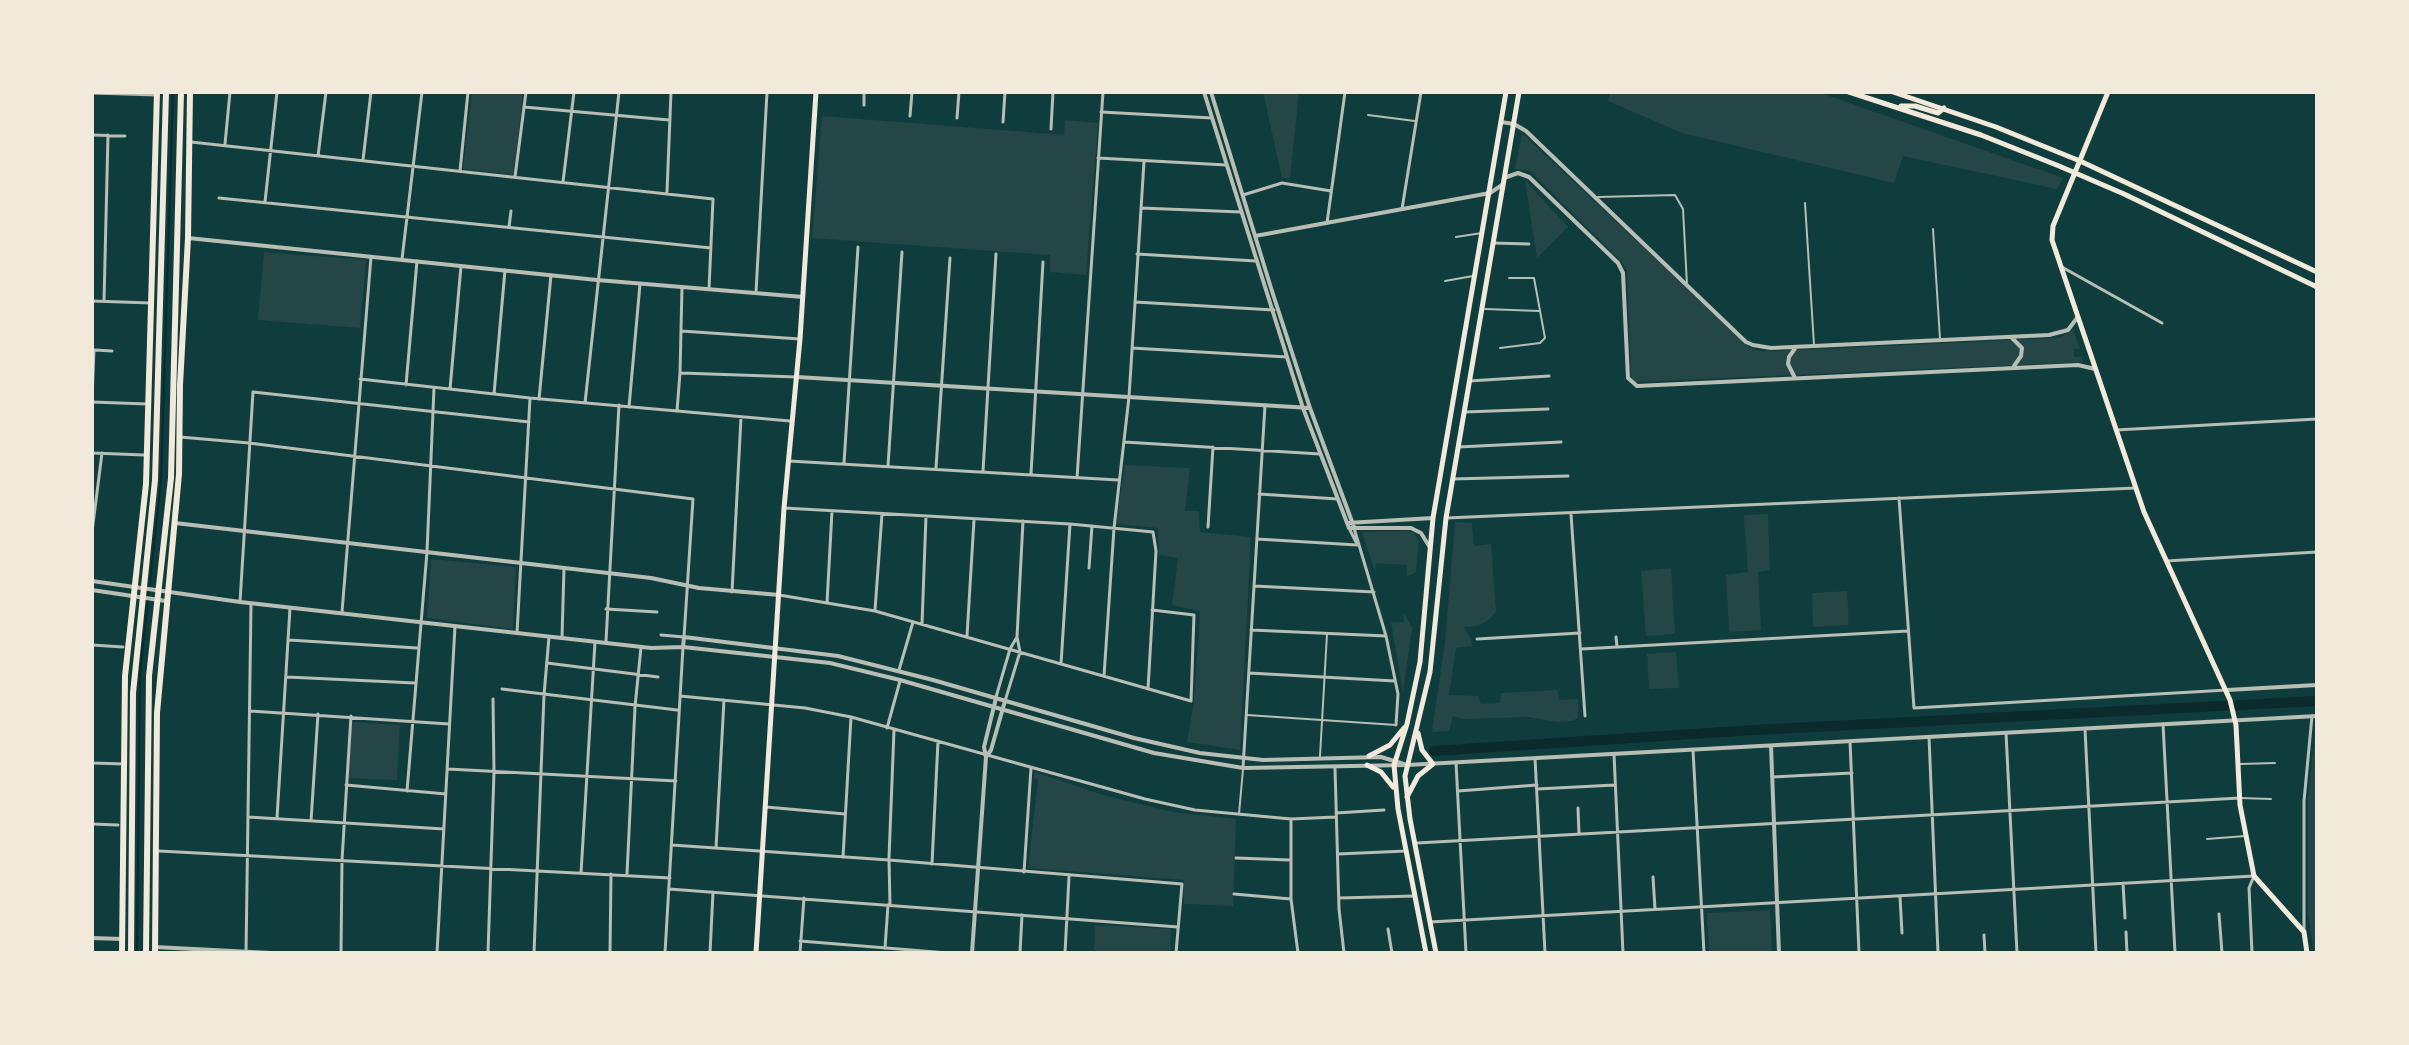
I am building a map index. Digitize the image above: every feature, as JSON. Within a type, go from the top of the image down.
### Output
[{"type":"highway","points":[[131,953],[134,677],[145,598],[155,480],[166,92]]},
{"type":"highway","points":[[182,92],[190,106]]},
{"type":"highway","points":[[146,953],[149,676],[171,478],[182,92]]},
{"type":"highway","points":[[155,950],[157,706],[180,437],[190,92]]},
{"type":"highway","points":[[122,953],[125,676],[145,504],[157,93]]},
{"type":"highway","points":[[155,190],[164,204]]},
{"type":"highway","points":[[174,335],[184,321]]},
{"type":"highway","points":[[149,360],[158,346]]},
{"type":"highway","points":[[172,369],[180,385]]},
{"type":"highway","points":[[123,794],[133,781]]},
{"type":"main road","points":[[756,953],[784,508],[800,339],[816,92]]},
{"type":"main road","points":[[1426,953],[1395,791],[1395,762],[1407,724],[1424,633],[1433,518],[1506,92]]},
{"type":"main road","points":[[1436,953],[1414,843],[1407,797],[1407,765],[1418,731],[1430,672],[1446,518],[1519,92]]},
{"type":"main road","points":[[1849,92],[1991,138],[2075,173],[2317,287]]},
{"type":"main road","points":[[1893,92],[1944,108],[2080,161],[2317,272]]},
{"type":"main road","points":[[2108,92],[2051,231],[2077,318],[2136,488],[2166,561],[2227,690],[2235,717],[2240,798],[2254,876],[2304,932],[2307,953]]},
{"type":"main road","points":[[1891,106],[1915,106],[1938,113],[1944,108]]},
{"type":"main road","points":[[1369,756],[1390,745],[1407,724]]},
{"type":"main road","points":[[1407,797],[1418,776],[1433,764],[1422,750],[1418,731]]},
{"type":"main road","points":[[1367,765],[1381,772],[1395,791]]},
{"type":"street","points":[[225,146],[230,92]]},
{"type":"street","points":[[265,202],[277,92]]},
{"type":"street","points":[[318,156],[326,92]]},
{"type":"street","points":[[363,161],[371,92]]},
{"type":"street","points":[[402,260],[422,92]]},
{"type":"street","points":[[460,171],[468,92]]},
{"type":"street","points":[[515,177],[526,92]]},
{"type":"street","points":[[563,182],[574,92]]},
{"type":"street","points":[[585,403],[619,92]]},
{"type":"street","points":[[667,194],[671,92]]},
{"type":"street","points":[[756,293],[767,92]]},
{"type":"street","points":[[864,92],[864,105]]},
{"type":"street","points":[[910,116],[912,92]]},
{"type":"street","points":[[957,118],[959,92]]},
{"type":"street","points":[[1003,122],[1005,92]]},
{"type":"street","points":[[1051,129],[1053,92]]},
{"type":"street","points":[[1077,478],[1103,92]]},
{"type":"street","points":[[1204,92],[1303,408],[1350,525]]},
{"type":"street","points":[[1211,92],[1310,408],[1375,593],[1399,704],[1396,725]]},
{"type":"street","points":[[1327,223],[1345,92]]},
{"type":"street","points":[[1402,209],[1421,92]]},
{"type":"street","points":[[92,93],[157,93]]},
{"type":"street","points":[[524,107],[669,120]]},
{"type":"street","points":[[1101,112],[1212,118]]},
{"type":"street","points":[[1501,122],[1514,124],[1526,131],[1749,344],[1764,348],[1796,347],[2063,333],[2077,318]]},
{"type":"street","points":[[92,135],[125,136]]},
{"type":"street","points":[[104,301],[108,135]]},
{"type":"street","points":[[189,142],[713,199],[709,289]]},
{"type":"street","points":[[1098,158],[1227,165]]},
{"type":"street","points":[[1104,676],[1118,480],[1129,397],[1144,162]]},
{"type":"street","points":[[1238,203],[1249,233],[1255,236],[1490,193],[1518,173],[1529,177],[1618,263],[1623,273],[1627,373],[1631,384],[1637,386],[2078,365],[2095,369]]},
{"type":"street","points":[[1243,195],[1282,183],[1331,191]]},
{"type":"street","points":[[219,198],[711,248]]},
{"type":"street","points":[[1141,208],[1241,212]]},
{"type":"street","points":[[509,227],[511,211]]},
{"type":"street","points":[[188,238],[597,280],[803,297]]},
{"type":"street","points":[[1492,243],[1529,244]]},
{"type":"street","points":[[844,463],[858,247]]},
{"type":"street","points":[[888,466],[902,252]]},
{"type":"street","points":[[983,471],[996,254]]},
{"type":"street","points":[[1137,254],[1256,261]]},
{"type":"street","points":[[342,613],[371,257]]},
{"type":"street","points":[[936,468],[950,258]]},
{"type":"street","points":[[406,385],[417,261]]},
{"type":"street","points":[[1031,474],[1043,262]]},
{"type":"street","points":[[2060,265],[2162,323]]},
{"type":"street","points":[[450,389],[461,266]]},
{"type":"street","points":[[494,394],[505,270]]},
{"type":"street","points":[[539,399],[551,275]]},
{"type":"street","points":[[629,407],[640,284]]},
{"type":"street","points":[[677,412],[682,287]]},
{"type":"street","points":[[92,301],[151,303]]},
{"type":"street","points":[[1135,302],[1278,310]]},
{"type":"street","points":[[680,331],[800,339]]},
{"type":"street","points":[[2008,337],[2022,348],[2020,359],[2012,368]]},
{"type":"street","points":[[1795,378],[1788,364],[1796,347]]},
{"type":"street","points":[[1132,348],[1287,357]]},
{"type":"street","points":[[112,351],[93,350],[92,400],[147,404]]},
{"type":"street","points":[[680,373],[797,377],[1310,408]]},
{"type":"street","points":[[1469,381],[1549,376]]},
{"type":"street","points":[[360,379],[539,399],[793,421]]},
{"type":"street","points":[[407,791],[427,552],[434,388]]},
{"type":"street","points":[[240,602],[253,392],[529,422]]},
{"type":"street","points":[[517,633],[530,398]]},
{"type":"street","points":[[605,643],[619,405]]},
{"type":"street","points":[[1243,768],[1265,405]]},
{"type":"street","points":[[1464,412],[1548,409]]},
{"type":"street","points":[[732,592],[741,417]]},
{"type":"street","points":[[2116,430],[2317,419]]},
{"type":"street","points":[[180,437],[353,455],[693,499],[665,953]]},
{"type":"street","points":[[1124,442],[1321,454]]},
{"type":"street","points":[[1458,447],[1561,442]]},
{"type":"street","points":[[1208,527],[1213,447]]},
{"type":"street","points":[[92,453],[147,455]]},
{"type":"street","points":[[92,532],[102,453]]},
{"type":"street","points":[[789,461],[1118,480]]},
{"type":"street","points":[[1452,479],[1568,476]]},
{"type":"street","points":[[1446,518],[2136,488]]},
{"type":"street","points":[[1259,494],[1338,499]]},
{"type":"street","points":[[1899,498],[1914,708],[2317,685]]},
{"type":"street","points":[[784,508],[1070,524],[1153,532],[1156,537],[1148,689]]},
{"type":"street","points":[[827,603],[832,511]]},
{"type":"street","points":[[875,611],[882,514]]},
{"type":"street","points":[[1571,514],[1585,716]]},
{"type":"street","points":[[922,624],[926,516]]},
{"type":"street","points":[[1350,525],[1433,518]]},
{"type":"street","points":[[967,637],[974,520]]},
{"type":"street","points":[[986,757],[991,750],[1020,652],[1017,637],[1023,521]]},
{"type":"street","points":[[175,523],[607,573],[875,611],[1191,701],[1194,615],[1152,610]]},
{"type":"street","points":[[1061,664],[1070,524]]},
{"type":"street","points":[[1350,525],[1411,528],[1421,533],[1430,548]]},
{"type":"street","points":[[1089,568],[1092,526]]},
{"type":"street","points":[[1257,539],[1358,545]]},
{"type":"street","points":[[2166,561],[2317,552]]},
{"type":"street","points":[[561,638],[564,568]]},
{"type":"street","points":[[92,581],[240,602],[595,642],[683,647],[830,663],[1154,753],[1243,768],[1335,768],[1395,762]]},
{"type":"street","points":[[1254,586],[1375,593]]},
{"type":"street","points":[[92,590],[166,601]]},
{"type":"street","points":[[246,952],[251,603]]},
{"type":"street","points":[[277,818],[290,608]]},
{"type":"street","points":[[606,609],[657,612]]},
{"type":"street","points":[[899,670],[913,622]]},
{"type":"street","points":[[437,953],[455,626]]},
{"type":"street","points":[[1251,630],[1386,636]]},
{"type":"street","points":[[1581,649],[1908,631]]},
{"type":"street","points":[[1477,639],[1580,633]]},
{"type":"street","points":[[661,635],[838,656],[899,670],[1157,744],[1244,759],[1369,756],[1407,765],[1433,764],[2085,729],[2235,717],[2314,716],[2304,801],[2304,932]]},
{"type":"street","points":[[534,953],[540,774],[549,636]]},
{"type":"street","points":[[972,953],[986,757],[984,747],[1010,649],[1017,637]]},
{"type":"street","points":[[1616,637],[1617,647]]},
{"type":"street","points":[[288,640],[417,648]]},
{"type":"street","points":[[581,873],[595,642]]},
{"type":"street","points":[[92,645],[123,647]]},
{"type":"street","points":[[626,875],[641,647]]},
{"type":"street","points":[[547,663],[658,677]]},
{"type":"street","points":[[1249,673],[1395,681]]},
{"type":"street","points":[[286,677],[415,683]]},
{"type":"street","points":[[887,728],[900,680]]},
{"type":"street","points":[[502,689],[678,710]]},
{"type":"street","points":[[680,696],[851,717],[1145,799],[1239,816],[1291,819],[1384,810]]},
{"type":"street","points":[[488,953],[494,772],[493,699]]},
{"type":"street","points":[[716,848],[724,699]]},
{"type":"street","points":[[248,711],[449,724]]},
{"type":"street","points":[[311,821],[318,714]]},
{"type":"street","points":[[341,953],[342,860],[351,716]]},
{"type":"street","points":[[843,857],[851,717]]},
{"type":"street","points":[[2163,724],[2175,953]]},
{"type":"street","points":[[2085,729],[2096,953]]},
{"type":"street","points":[[885,950],[894,730]]},
{"type":"street","points":[[2006,733],[2017,953]]},
{"type":"street","points":[[1929,737],[1938,953]]},
{"type":"street","points":[[932,864],[938,741]]},
{"type":"street","points":[[1850,741],[1859,953]]},
{"type":"street","points":[[1771,746],[1779,953]]},
{"type":"street","points":[[1693,750],[1704,953]]},
{"type":"street","points":[[1614,754],[1623,953]]},
{"type":"street","points":[[1535,758],[1545,953]]},
{"type":"street","points":[[92,763],[124,764]]},
{"type":"street","points":[[1456,763],[1466,953]]},
{"type":"street","points":[[1024,872],[1031,767]]},
{"type":"street","points":[[1335,768],[1344,953]]},
{"type":"street","points":[[447,769],[676,781]]},
{"type":"street","points":[[1772,777],[1852,773]]},
{"type":"street","points":[[346,785],[446,794]]},
{"type":"street","points":[[1458,791],[1615,785]]},
{"type":"street","points":[[1414,843],[2240,798]]},
{"type":"street","points":[[765,807],[845,814]]},
{"type":"street","points":[[1578,808],[1579,834]]},
{"type":"street","points":[[247,817],[444,829]]},
{"type":"street","points":[[1291,819],[1291,899],[1298,953]]},
{"type":"street","points":[[92,824],[118,825]]},
{"type":"street","points":[[672,845],[1182,884],[1176,953]]},
{"type":"street","points":[[155,851],[670,878]]},
{"type":"street","points":[[1337,854],[1406,851]]},
{"type":"street","points":[[1236,858],[1290,860]]},
{"type":"street","points":[[610,953],[611,874]]},
{"type":"street","points":[[1065,953],[1069,875]]},
{"type":"street","points":[[1430,922],[2254,876],[2249,888],[2252,953]]},
{"type":"street","points":[[1653,877],[1655,909]]},
{"type":"street","points":[[2123,883],[2125,918]]},
{"type":"street","points":[[669,889],[1178,927]]},
{"type":"street","points":[[710,953],[713,892]]},
{"type":"street","points":[[1234,894],[1291,899]]},
{"type":"street","points":[[1339,898],[1415,896]]},
{"type":"street","points":[[1900,896],[1902,933]]},
{"type":"street","points":[[800,953],[804,898]]},
{"type":"street","points":[[2219,914],[2222,953]]},
{"type":"street","points":[[1020,953],[1022,915]]},
{"type":"street","points":[[1388,929],[1392,953]]},
{"type":"street","points":[[2126,932],[2127,953]]},
{"type":"street","points":[[1984,935],[1985,953]]},
{"type":"street","points":[[92,938],[122,939]]},
{"type":"street","points":[[800,941],[948,953]]},
{"type":"street","points":[[155,950],[271,953]]},
{"type":"lane","points":[[1368,115],[1417,122]]},
{"type":"lane","points":[[1593,197],[1675,195],[1683,209],[1687,286]]},
{"type":"lane","points":[[1805,203],[1814,346]]},
{"type":"lane","points":[[1933,229],[1940,340]]},
{"type":"lane","points":[[1456,237],[1483,233]]},
{"type":"lane","points":[[1445,281],[1474,275]]},
{"type":"lane","points":[[1500,348],[1540,343],[1545,334],[1534,278],[1509,278]]},
{"type":"lane","points":[[1480,309],[1542,311]]},
{"type":"lane","points":[[1320,759],[1327,633]]},
{"type":"lane","points":[[1246,715],[1396,725]]},
{"type":"lane","points":[[2239,764],[2275,763]]},
{"type":"lane","points":[[1239,816],[1243,768]]},
{"type":"lane","points":[[2240,798],[2271,799]]},
{"type":"lane","points":[[2207,839],[2246,836]]},
{"type":"shaded area","points":[[472,92],[523,92],[514,175],[463,169]]},
{"type":"shaded area","points":[[1263,92],[1299,92],[1290,178],[1282,178]]},
{"type":"shaded area","points":[[1610,92],[1818,92],[2063,178],[2057,189],[1903,156],[1894,183],[1682,133],[1608,101]]},
{"type":"shaded area","points":[[822,116],[1064,135],[1065,120],[1098,123],[1086,275],[1050,272],[1050,255],[812,238]]},
{"type":"shaded area","points":[[1522,133],[1749,347],[1759,351],[1778,351],[2059,338],[2073,330],[2080,349],[2074,349],[2074,357],[2082,357],[2083,362],[1635,382],[1631,378],[1627,270],[1530,171],[1515,169]]},
{"type":"shaded area","points":[[1525,180],[1568,227],[1537,258],[1534,239]]},
{"type":"shaded area","points":[[264,252],[366,260],[360,328],[258,320]]},
{"type":"shaded area","points":[[1125,465],[1190,468],[1185,511],[1199,511],[1200,532],[1251,537],[1240,750],[1187,742],[1194,701],[1200,611],[1172,605],[1178,558],[1159,555],[1158,528],[1116,524]]},
{"type":"shaded area","points":[[1768,514],[1770,570],[1758,572],[1761,630],[1729,632],[1726,575],[1748,572],[1744,515]]},
{"type":"shaded area","points":[[1455,522],[1472,523],[1474,546],[1491,544],[1496,611],[1478,626],[1464,627],[1472,646],[1456,648],[1449,695],[1478,696],[1481,704],[1500,703],[1501,693],[1557,690],[1559,700],[1578,699],[1578,718],[1557,722],[1529,717],[1462,719],[1453,716],[1449,731],[1432,732],[1445,642]]},
{"type":"shaded area","points":[[1362,532],[1414,533],[1419,542],[1416,572],[1406,577],[1407,565],[1376,563],[1375,572]]},
{"type":"shaded area","points":[[431,559],[516,567],[513,629],[427,618]]},
{"type":"shaded area","points":[[1671,568],[1675,634],[1646,636],[1641,571]]},
{"type":"shaded area","points":[[1847,591],[1849,625],[1813,627],[1812,593]]},
{"type":"shaded area","points":[[1404,613],[1412,628],[1403,692],[1391,622],[1404,622]]},
{"type":"shaded area","points":[[1676,652],[1679,688],[1649,689],[1647,654]]},
{"type":"shaded area","points":[[2317,719],[2317,953],[2314,953],[2308,914],[2308,797]]},
{"type":"shaded area","points":[[352,722],[400,725],[397,780],[347,778]]},
{"type":"shaded area","points":[[1035,772],[1103,795],[1173,812],[1236,819],[1233,906],[1184,904],[1184,880],[1028,868],[1038,780],[1034,777]]},
{"type":"shaded area","points":[[1770,910],[1772,953],[1709,953],[1707,913]]},
{"type":"shaded area","points":[[1095,925],[1171,929],[1170,953],[1094,953]]},
{"type":"waterway","points":[[137,953],[140,673],[161,481],[173,92]]},
{"type":"waterway","points":[[1434,751],[1754,730],[2317,701]]}]
